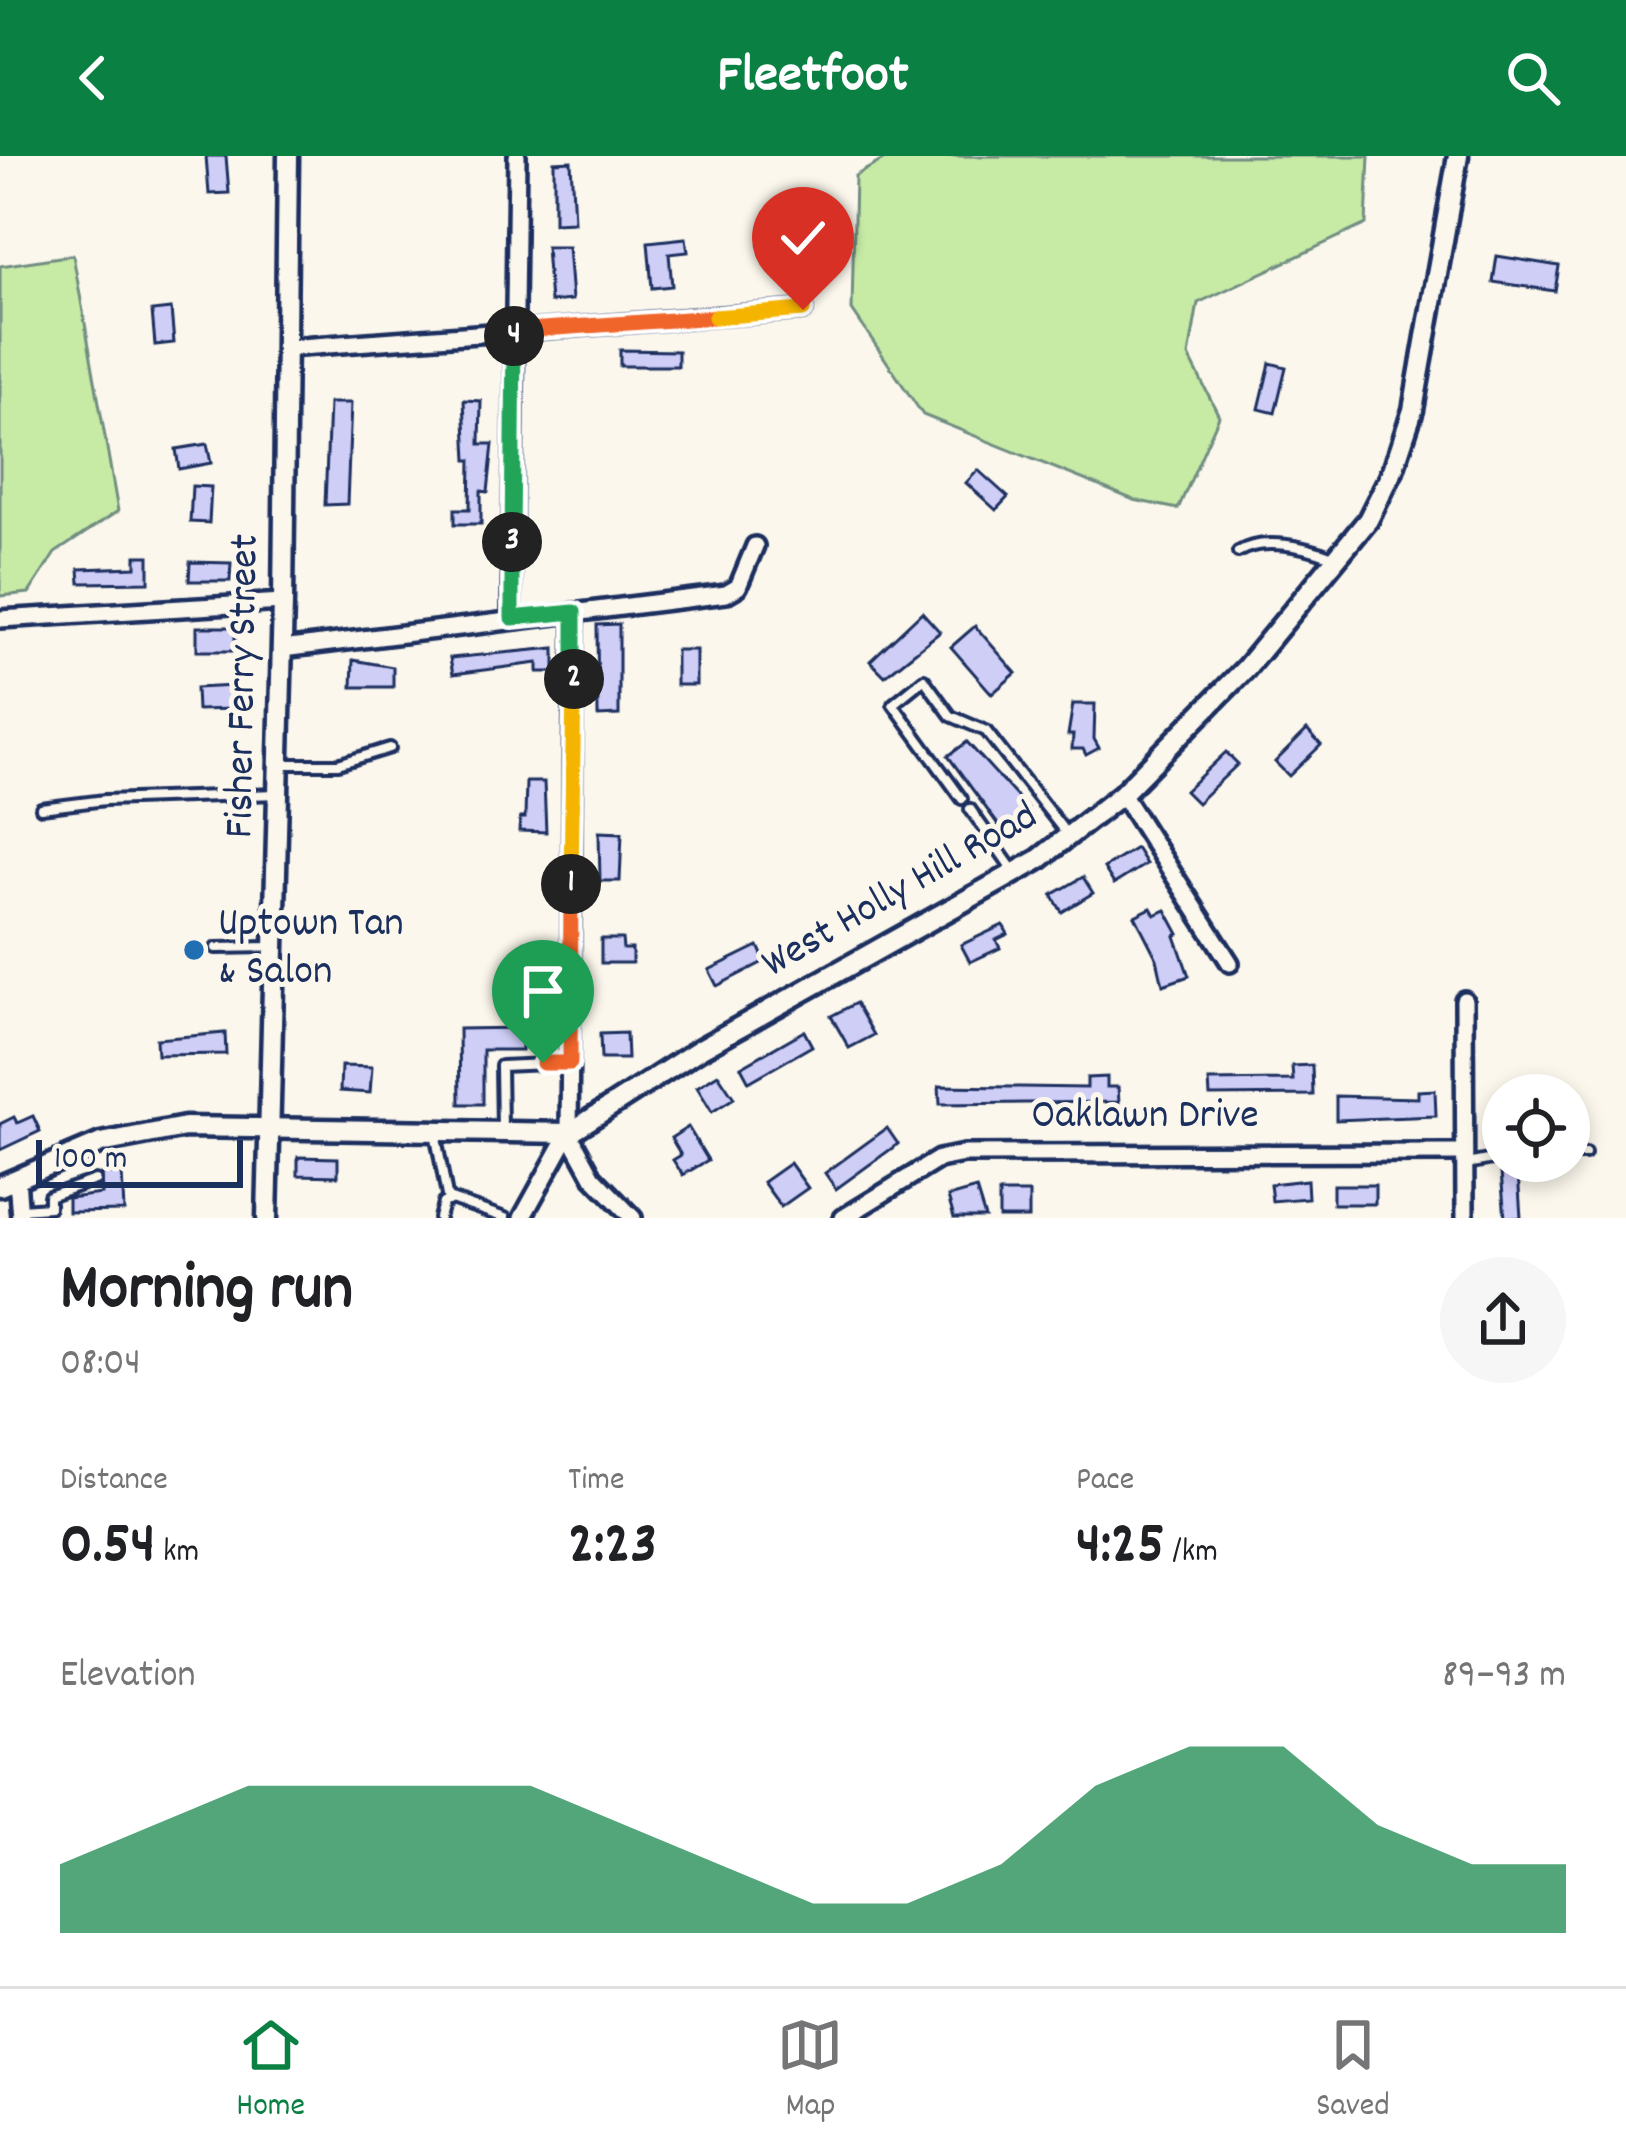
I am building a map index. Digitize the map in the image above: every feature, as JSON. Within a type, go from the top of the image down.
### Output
[{"type":"street","name":"Fisher Ferry Street","points":[[267,1218],[283,602],[287,156]]},
{"type":"street","points":[[512,618],[517,156]]},
{"type":"street","name":"West Holly Hill Road","points":[[569,1133],[700,1049],[1016,874],[1070,838],[1122,794],[1246,668],[1340,559],[1368,520],[1393,470],[1411,416],[1458,156]]},
{"type":"street","points":[[287,348],[803,310]]},
{"type":"street","points":[[281,649],[726,594],[738,586],[754,546]]},
{"type":"street","points":[[0,619],[283,602]]},
{"type":"street","points":[[522,1218],[569,1133],[574,612]]},
{"type":"street","points":[[1122,794],[1230,963]]},
{"type":"street","points":[[1464,1000],[1465,1218]]},
{"type":"street","points":[[19,1214],[9,1182],[101,1143],[146,1132],[213,1126],[569,1133]]},
{"type":"street","points":[[569,1133],[592,1177],[633,1218]]},
{"type":"street","name":"Oaklawn Drive","points":[[843,1218],[939,1159],[964,1154],[1465,1159]]},
{"type":"lane","points":[[1238,551],[1247,546],[1307,547],[1340,559]]},
{"type":"lane","points":[[962,799],[892,704],[924,679],[951,716],[986,731],[1070,838]]},
{"type":"lane","points":[[279,764],[319,767],[390,748]]},
{"type":"lane","points":[[41,808],[105,800],[278,794]]},
{"type":"lane","points":[[970,808],[1016,874]]},
{"type":"lane","points":[[216,948],[274,947]]},
{"type":"lane","points":[[542,1017],[543,1063]]},
{"type":"lane","points":[[502,1129],[502,1066],[570,1063]]},
{"type":"lane","points":[[434,1128],[448,1201],[439,1218]]},
{"type":"lane","points":[[1465,1159],[1482,1158]]},
{"type":"lane","points":[[19,1214],[49,1207],[49,1196],[95,1180]]},
{"type":"lane","points":[[448,1201],[460,1200],[505,1218]]},
{"type":"green space","points":[[890,156],[1369,156],[1366,224],[1198,303],[1189,356],[1219,416],[1178,509],[1134,500],[923,415],[852,310],[855,176]]},
{"type":"green space","points":[[73,255],[118,511],[55,553],[29,593],[0,596],[0,266]]},
{"type":"building","points":[[206,156],[226,156],[229,193],[209,194]]},
{"type":"building","points":[[571,161],[574,222],[554,223],[554,162]]},
{"type":"building","points":[[686,238],[688,252],[669,254],[672,286],[652,288],[648,242]]},
{"type":"building","points":[[546,247],[568,247],[572,300],[550,302]]},
{"type":"building","points":[[1497,256],[1559,266],[1555,291],[1493,282]]},
{"type":"building","points":[[171,309],[174,343],[155,345],[152,311]]},
{"type":"building","points":[[620,350],[678,351],[678,366],[620,366]]},
{"type":"building","points":[[1270,363],[1286,367],[1275,413],[1259,409]]},
{"type":"building","points":[[464,400],[481,401],[480,444],[493,444],[488,492],[481,491],[481,524],[455,524],[455,509],[470,509],[471,460],[467,460]]},
{"type":"building","points":[[329,403],[351,403],[347,504],[325,505]]},
{"type":"building","points":[[207,444],[211,463],[179,469],[176,449]]},
{"type":"building","points":[[978,470],[1008,497],[996,510],[966,483]]},
{"type":"building","points":[[192,486],[211,487],[209,523],[190,522]]},
{"type":"building","points":[[136,556],[149,556],[149,582],[80,583],[79,569],[136,567]]},
{"type":"building","points":[[190,562],[231,563],[230,581],[189,581]]},
{"type":"building","points":[[922,612],[940,632],[885,676],[870,661]]},
{"type":"building","points":[[619,624],[619,715],[598,716],[597,625]]},
{"type":"building","points":[[975,626],[1016,673],[992,694],[951,647]]},
{"type":"building","points":[[197,627],[235,627],[235,651],[197,651]]},
{"type":"building","points":[[555,648],[555,672],[538,672],[538,663],[453,674],[450,658]]},
{"type":"building","points":[[676,650],[696,650],[696,685],[676,685]]},
{"type":"building","points":[[353,660],[393,667],[393,687],[352,687]]},
{"type":"building","points":[[234,686],[235,709],[197,710],[196,688]]},
{"type":"building","points":[[1073,704],[1095,704],[1094,739],[1099,748],[1086,755],[1083,749],[1072,749],[1073,735],[1068,735]]},
{"type":"building","points":[[1307,730],[1321,745],[1289,776],[1275,762]]},
{"type":"building","points":[[967,742],[1028,809],[1002,830],[948,756]]},
{"type":"building","points":[[1226,752],[1238,764],[1197,803],[1185,791]]},
{"type":"building","points":[[526,782],[544,782],[546,832],[519,831],[520,818],[525,818]]},
{"type":"building","points":[[599,832],[622,833],[620,881],[600,881]]},
{"type":"building","points":[[1136,848],[1146,864],[1114,884],[1104,868]]},
{"type":"building","points":[[1083,877],[1093,893],[1062,912],[1052,895]]},
{"type":"building","points":[[1151,908],[1155,915],[1166,910],[1179,934],[1175,936],[1189,976],[1163,985],[1157,959],[1135,916]]},
{"type":"building","points":[[1003,925],[1008,934],[996,940],[1000,948],[970,962],[961,945]]},
{"type":"building","points":[[601,939],[622,939],[623,949],[632,949],[632,963],[601,963]]},
{"type":"building","points":[[545,941],[546,974],[526,975],[525,942]]},
{"type":"building","points":[[758,946],[765,961],[717,986],[709,970]]},
{"type":"building","points":[[856,1003],[874,1035],[849,1048],[831,1016]]},
{"type":"building","points":[[522,1028],[522,1050],[483,1050],[483,1104],[460,1104],[459,1029]]},
{"type":"building","points":[[804,1031],[812,1046],[749,1082],[741,1067]]},
{"type":"building","points":[[225,1033],[226,1054],[157,1055],[156,1039]]},
{"type":"building","points":[[626,1033],[627,1059],[601,1059],[600,1034]]},
{"type":"building","points":[[1312,1065],[1313,1095],[1210,1096],[1209,1081],[1293,1080],[1292,1066]]},
{"type":"building","points":[[341,1066],[372,1067],[370,1093],[340,1091]]},
{"type":"building","points":[[718,1074],[734,1098],[712,1112],[697,1087]]},
{"type":"building","points":[[1107,1077],[1107,1087],[1118,1087],[1119,1102],[940,1104],[939,1086],[1087,1088],[1087,1078]]},
{"type":"building","points":[[1435,1090],[1436,1116],[1336,1120],[1336,1096],[1418,1098],[1418,1091]]},
{"type":"building","points":[[33,1116],[40,1131],[0,1150],[0,1124]]},
{"type":"building","points":[[688,1127],[708,1160],[683,1175],[673,1160],[681,1155],[671,1138]]},
{"type":"building","points":[[887,1128],[898,1144],[836,1189],[825,1173]]},
{"type":"building","points":[[298,1157],[338,1158],[338,1176],[298,1175]]},
{"type":"building","points":[[790,1163],[808,1188],[781,1207],[763,1182]]},
{"type":"building","points":[[122,1173],[124,1211],[68,1212],[68,1198],[102,1194],[101,1174]]},
{"type":"building","points":[[1307,1180],[1308,1198],[1272,1201],[1270,1184]]},
{"type":"building","points":[[1502,1182],[1519,1182],[1521,1218],[1505,1218]]},
{"type":"building","points":[[1333,1185],[1375,1185],[1375,1204],[1333,1204]]},
{"type":"building","points":[[976,1189],[985,1218],[954,1218],[948,1197]]},
{"type":"building","points":[[999,1193],[1029,1193],[1029,1218],[999,1218]]},
{"type":"place","name":"Uptown Tan & Salon","points":[[194,950]]},
{"type":"route","points":[[543,1063],[570,1063],[574,612],[512,618],[514,331],[803,310]]}]
